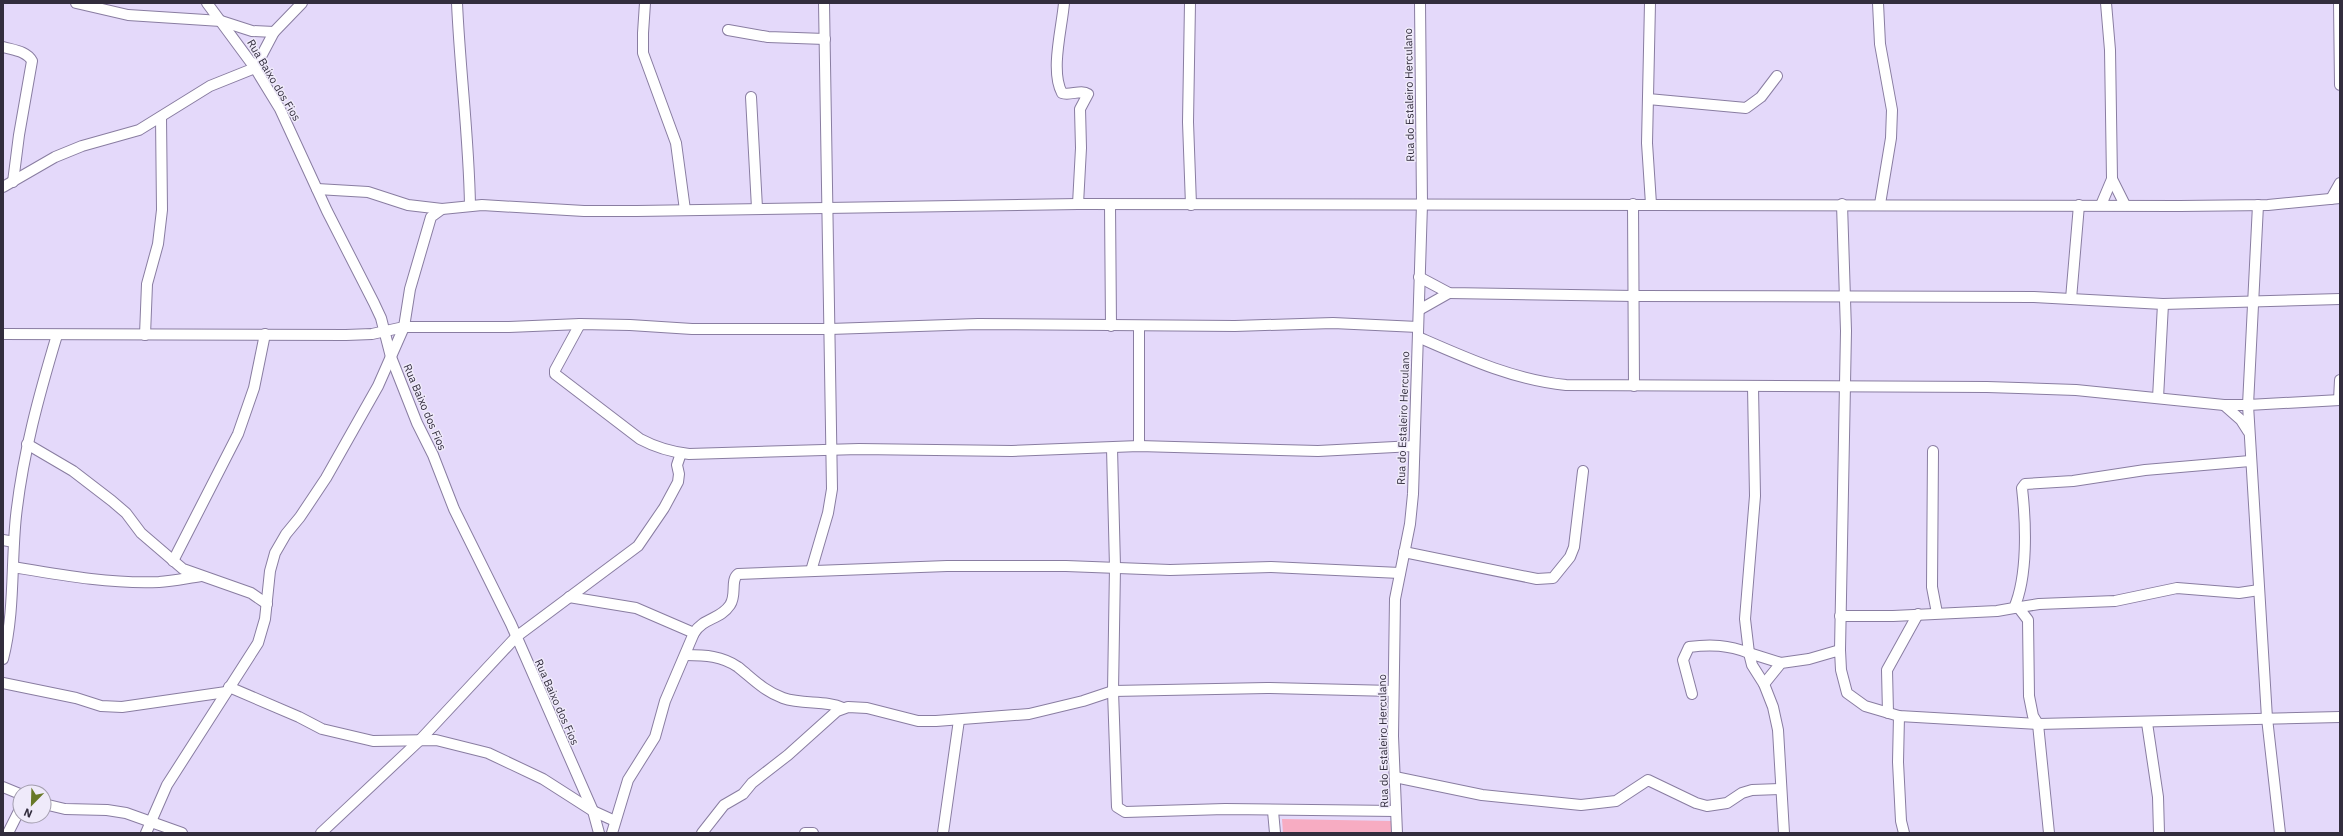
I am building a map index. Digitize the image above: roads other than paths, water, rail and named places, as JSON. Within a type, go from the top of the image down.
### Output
[{"type":"street","points":[[76,3],[128,15],[221,21],[252,31],[274,32]]},
{"type":"street","name":"Rua Baixo dos Fios","points":[[207,3],[255,68],[280,109],[317,189],[374,303],[391,357],[454,508],[495,587],[593,811],[599,833]]},
{"type":"street","points":[[3,187],[55,157],[82,146],[139,130],[210,86],[255,68],[274,32],[302,3]]},
{"type":"street","points":[[457,3],[458,46],[470,162],[470,206]]},
{"type":"street","points":[[645,3],[643,53],[660,94],[676,143],[685,210]]},
{"type":"street","points":[[811,571],[831,501],[832,449],[824,3]]},
{"type":"street","points":[[1064,3],[1057,59],[1059,87],[1062,93],[1066,95],[1082,92],[1088,94],[1080,109],[1081,148],[1078,204]]},
{"type":"street","points":[[1190,3],[1188,122],[1191,205]]},
{"type":"street","name":"Rua do Estaleiro Herculano","points":[[1397,833],[1393,691],[1395,599],[1413,494],[1422,204],[1420,3]]},
{"type":"street","points":[[1650,3],[1647,143],[1651,204]]},
{"type":"street","points":[[1878,3],[1880,44],[1892,110],[1891,138],[1880,204]]},
{"type":"street","points":[[2101,206],[2112,179],[2110,50],[2106,3]]},
{"type":"street","points":[[2339,3],[2340,85]]},
{"type":"street","points":[[728,30],[768,37],[825,39]]},
{"type":"street","points":[[3,47],[23,52],[30,56],[32,61],[19,135],[13,182]]},
{"type":"street","points":[[1648,99],[1746,108],[1761,97],[1777,76]]},
{"type":"street","points":[[751,97],[757,208]]},
{"type":"street","points":[[145,335],[147,284],[158,244],[161,217],[161,117]]},
{"type":"street","points":[[2112,179],[2125,206]]},
{"type":"street","points":[[317,189],[368,192],[408,205],[442,208],[470,206],[584,211],[757,208],[828,209],[1078,204],[2258,205],[2336,198],[2340,183]]},
{"type":"street","points":[[1633,204],[1634,386]]},
{"type":"street","points":[[1842,204],[1846,296],[1840,650],[1841,670],[1847,693],[1865,706],[1899,716],[2038,724],[2148,723],[2267,718],[2340,717]]},
{"type":"street","points":[[1110,205],[1111,326]]},
{"type":"street","points":[[2071,299],[2079,205]]},
{"type":"street","points":[[2258,205],[2255,302],[2248,406],[2248,431],[2267,718],[2280,833]]},
{"type":"street","points":[[146,833],[167,785],[258,643],[265,619],[270,570],[275,553],[286,534],[300,517],[326,478],[359,422],[391,357],[404,327],[407,304],[428,223],[436,212],[442,208]]},
{"type":"street","points":[[1419,277],[1449,293],[1634,296],[1846,296],[2071,299],[2163,304],[2340,299]]},
{"type":"street","points":[[1419,310],[1449,293]]},
{"type":"street","points":[[2158,398],[2163,304]]},
{"type":"street","points":[[3,334],[352,335],[384,333],[404,327],[509,328],[580,324],[630,325],[692,329],[830,329],[978,324],[1139,326],[1333,323],[1418,332],[1456,354],[1540,382],[1634,386],[1987,387],[2076,390],[2224,405],[2248,406],[2339,400],[2340,380]]},
{"type":"street","points":[[580,324],[555,370],[555,374],[640,439],[653,446],[681,453],[832,449],[1012,451],[1139,446],[1318,451],[1414,446]]},
{"type":"street","points":[[1139,326],[1139,446]]},
{"type":"street","points":[[3,659],[9,627],[14,542],[27,444],[57,334]]},
{"type":"street","points":[[174,561],[238,434],[254,388],[265,334]]},
{"type":"street","points":[[1753,387],[1755,496],[1745,619],[1752,665],[1764,684],[1773,707],[1778,730],[1780,790],[1784,833]]},
{"type":"street","points":[[2224,405],[2241,420],[2248,431]]},
{"type":"street","points":[[27,444],[73,471],[112,501],[126,513],[141,533],[183,569],[251,593],[267,604]]},
{"type":"street","points":[[1112,448],[1115,567],[1113,691],[1115,793],[1117,807],[1119,810],[1125,812],[1204,809],[1273,811],[1396,811]]},
{"type":"street","points":[[1934,451],[1932,587],[1937,612]]},
{"type":"street","points":[[321,833],[420,740],[516,637],[618,562],[642,540],[664,508],[678,482],[679,474],[677,464],[681,453]]},
{"type":"street","points":[[2049,833],[2038,724],[2033,716],[2029,696],[2028,620],[2019,607],[2024,540],[2022,488],[2025,484],[2073,481],[2145,470],[2250,461]]},
{"type":"street","points":[[1404,552],[1537,579],[1553,578],[1570,557],[1574,547],[1583,470]]},
{"type":"street","points":[[3,540],[14,542]]},
{"type":"street","points":[[612,833],[628,780],[655,737],[665,701],[694,633],[699,625],[724,612],[731,604],[735,595],[734,581],[736,574],[947,566],[1115,567],[1186,570],[1271,567],[1400,573]]},
{"type":"street","points":[[13,567],[88,579],[124,582],[160,582],[202,576]]},
{"type":"street","points":[[1840,616],[1860,618],[1937,612],[1983,612],[2039,604],[2103,603],[2176,588],[2239,593],[2259,590]]},
{"type":"street","points":[[569,598],[636,608],[694,633]]},
{"type":"street","points":[[2028,620],[2039,604]]},
{"type":"street","points":[[1888,713],[1886,685],[1887,670],[1918,614]]},
{"type":"street","points":[[1692,694],[1683,660],[1689,647],[1705,645],[1729,646],[1781,663],[1809,659],[1840,650]]},
{"type":"street","points":[[686,654],[708,655],[723,659],[738,667],[764,689],[784,698],[805,704],[831,705],[843,708],[867,708],[924,722],[1029,714],[1083,701],[1113,691],[1267,688],[1393,691]]},
{"type":"street","points":[[1764,684],[1781,663]]},
{"type":"street","points":[[3,683],[76,698],[101,706],[122,707],[228,689],[299,717],[322,729],[373,741],[436,740],[507,761],[552,784],[593,811],[615,821]]},
{"type":"street","points":[[702,833],[724,805],[743,794],[752,783],[788,755],[843,708]]},
{"type":"street","points":[[1899,716],[1898,762],[1904,833]]},
{"type":"street","points":[[944,833],[959,720]]},
{"type":"street","points":[[2148,723],[2158,797],[2159,833]]},
{"type":"street","points":[[1395,778],[1482,795],[1568,805],[1616,801],[1648,780],[1696,803],[1707,806],[1727,802],[1742,793],[1752,790],[1780,790]]},
{"type":"street","points":[[52,806],[76,810],[107,810],[151,821],[182,833]]},
{"type":"street","points":[[1273,811],[1275,833]]},
{"type":"street","points":[[8,833],[12,824]]},
{"type":"street","points":[[805,833],[813,833]]}]
